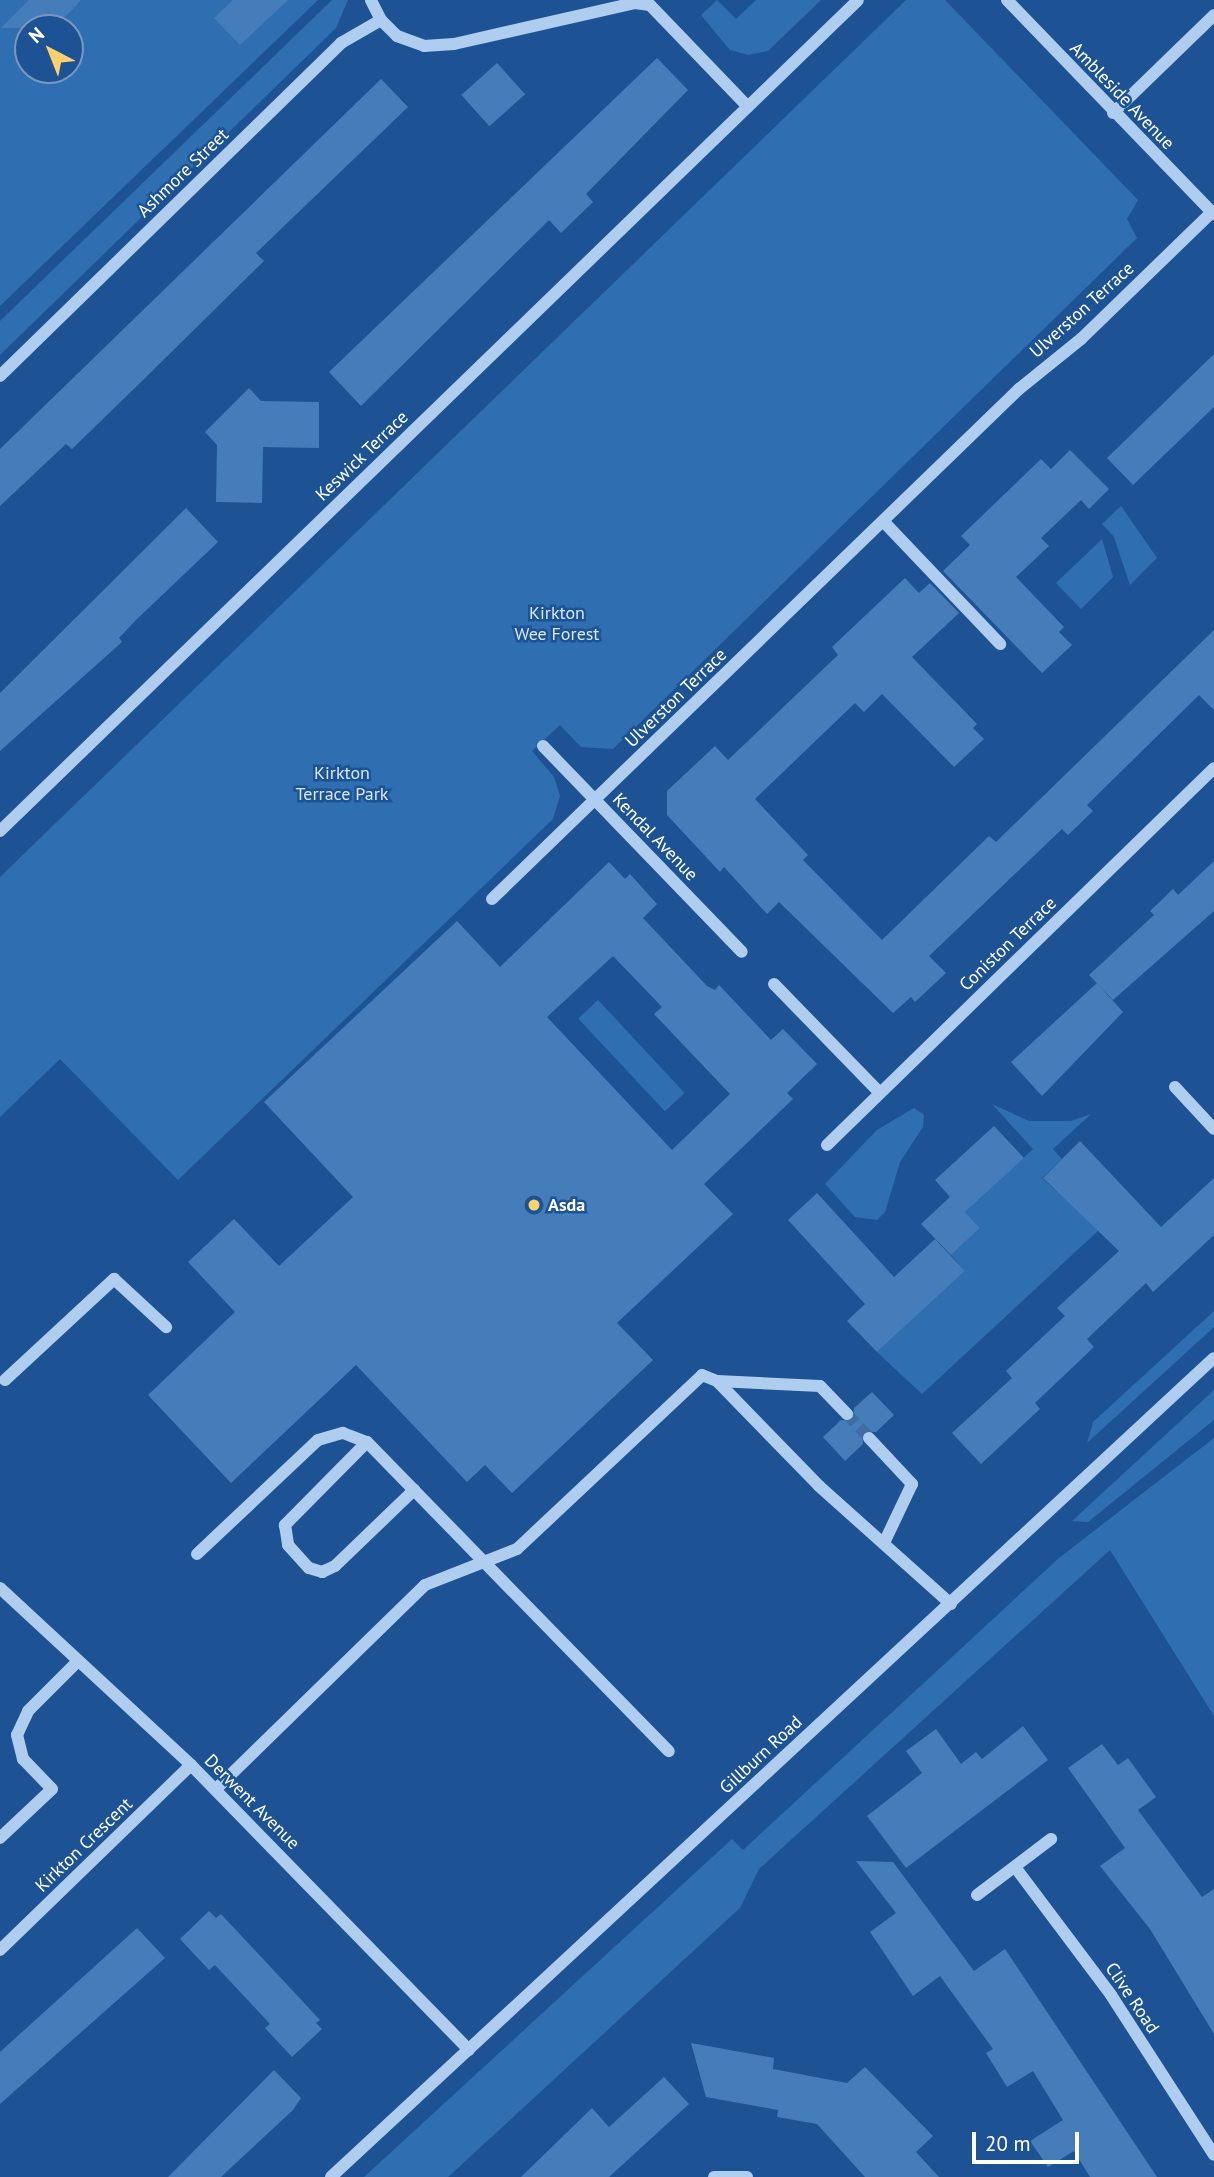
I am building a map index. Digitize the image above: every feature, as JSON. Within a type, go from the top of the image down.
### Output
[{"type":"street","points":[[371,0],[381,20],[397,36],[424,46],[454,44],[635,3],[650,5],[748,107]]},
{"type":"street","name":"Keswick Terrace","points":[[0,831],[858,0]]},
{"type":"street","name":"Ambleside Avenue","points":[[1007,0],[1113,113],[1213,213]]},
{"type":"street","points":[[1113,113],[1214,15]]},
{"type":"street","name":"Ashmore Street","points":[[0,376],[341,43],[381,20]]},
{"type":"street","name":"Ulverston Terrace","points":[[492,899],[883,521],[1213,213]]},
{"type":"street","points":[[883,521],[1000,645]]},
{"type":"street","name":"Kendal Avenue","points":[[543,746],[742,952]]},
{"type":"street","name":"Coniston Terrace","points":[[827,1145],[1214,768]]},
{"type":"street","points":[[774,984],[880,1093]]},
{"type":"street","points":[[1175,1087],[1214,1129]]},
{"type":"street","points":[[2,1380],[114,1279],[166,1327]]},
{"type":"street","name":"Gillburn Road","points":[[331,2177],[1214,1358]]},
{"type":"street","points":[[216,1789],[425,1586],[516,1549],[688,1384],[702,1375],[717,1381],[820,1386],[847,1415]]},
{"type":"street","points":[[717,1381],[819,1486],[951,1604]]},
{"type":"street","points":[[197,1554],[318,1440],[343,1433],[367,1442],[668,1751]]},
{"type":"street","points":[[869,1438],[912,1484],[884,1543]]},
{"type":"street","points":[[367,1442],[285,1525],[288,1545],[309,1568],[322,1572],[335,1566],[414,1490]]},
{"type":"street","name":"Derwent Avenue","points":[[0,1588],[216,1789],[469,2050]]},
{"type":"street","points":[[0,1838],[52,1789],[23,1759],[17,1735],[28,1710],[77,1662]]},
{"type":"street","name":"Kirkton Crescent","points":[[0,1950],[191,1765]]},
{"type":"street","points":[[977,1895],[1051,1839]]},
{"type":"street","name":"Clive Road","points":[[1015,1867],[1111,1995],[1214,2155]]},
{"type":"street","points":[[714,2177],[747,2177]]},
{"type":"green space","points":[[0,0],[318,0],[0,306]]},
{"type":"green space","points":[[332,0],[348,0],[336,28],[0,355],[0,321]]},
{"type":"green space","points":[[717,0],[736,19],[756,0],[821,0],[768,51],[748,55],[730,50],[701,15]]},
{"type":"green space","name":"Kirkton Terrace Park","points":[[906,0],[945,0],[1138,200],[1127,219],[1137,238],[613,749],[581,747],[560,725],[532,751],[554,777],[560,796],[553,819],[178,1180],[60,1059],[0,1117],[0,877]]},
{"type":"green space","points":[[1121,506],[1157,558],[1130,585],[1114,537],[1102,524]]},
{"type":"green space","points":[[1102,539],[1113,577],[1081,609],[1056,583]]},
{"type":"green space","points":[[598,1000],[685,1093],[665,1111],[578,1018]]},
{"type":"green space","points":[[992,1104],[1029,1121],[1071,1121],[1091,1114],[1053,1149],[1062,1159],[1042,1178],[1099,1230],[922,1394],[877,1352],[965,1271],[951,1255],[980,1228],[965,1212],[1033,1149]]},
{"type":"green space","points":[[914,1108],[924,1115],[923,1127],[900,1162],[885,1212],[877,1220],[855,1217],[825,1184],[877,1130]]},
{"type":"green space","points":[[1214,1311],[1214,1327],[1087,1443],[1093,1422]]},
{"type":"green space","points":[[1214,1390],[1214,1420],[1088,1522],[1072,1521]]},
{"type":"green space","points":[[1214,1438],[1214,1716],[1110,1550],[759,1869],[740,1908],[448,2177],[364,2177],[732,1839],[743,1850],[1059,1558]]},
{"type":"building","points":[[29,0],[81,0],[68,14],[15,14]]},
{"type":"building","points":[[233,0],[288,0],[240,45],[214,18]]},
{"type":"building","points":[[14,15],[14,28],[1,28]]},
{"type":"building","points":[[657,58],[688,90],[586,194],[593,202],[561,233],[549,220],[361,406],[329,372]]},
{"type":"building","points":[[497,63],[525,94],[489,126],[461,95]]},
{"type":"building","points":[[381,79],[408,107],[256,253],[264,261],[141,382],[72,449],[66,444],[0,506],[0,449]]},
{"type":"building","points":[[1214,354],[1214,407],[1133,485],[1107,458]]},
{"type":"building","points":[[249,388],[261,401],[319,402],[319,448],[263,447],[262,503],[216,502],[217,445],[205,432]]},
{"type":"building","points":[[1070,450],[1109,489],[1089,509],[1081,500],[1041,538],[1049,546],[1016,577],[1064,627],[1059,632],[1072,645],[1042,673],[943,571],[970,545],[961,536],[1041,459],[1051,469]]},
{"type":"building","points":[[186,508],[218,542],[136,620],[119,638],[122,642],[0,751],[0,693]]},
{"type":"building","points":[[905,578],[919,593],[930,583],[959,613],[912,657],[977,724],[973,728],[984,739],[954,767],[882,694],[864,712],[855,703],[755,799],[808,855],[803,860],[882,940],[989,836],[996,842],[1214,630],[1214,710],[1199,695],[1087,805],[1093,811],[1068,835],[1062,829],[929,956],[946,973],[915,1002],[911,997],[893,1013],[779,902],[767,914],[724,867],[720,872],[667,815],[667,791],[715,746],[728,760],[838,655],[832,647]]},
{"type":"building","points":[[1214,861],[1214,911],[1113,1000],[1089,975],[1154,915],[1150,911],[1173,889],[1178,895]]},
{"type":"building","name":"Asda","points":[[609,862],[625,879],[630,874],[657,904],[643,918],[707,986],[715,990],[719,985],[771,1040],[783,1029],[817,1064],[787,1093],[793,1099],[704,1184],[733,1214],[617,1323],[653,1360],[512,1493],[485,1465],[467,1482],[356,1365],[231,1483],[148,1395],[235,1312],[188,1262],[234,1219],[279,1266],[353,1197],[264,1102],[457,921],[500,967]],"holes":[[[613,956],[662,1007],[654,1014],[730,1094],[672,1150],[547,1017]]]},
{"type":"building","points":[[1097,983],[1123,1012],[1042,1096],[1011,1062]]},
{"type":"building","points":[[994,1126],[1024,1158],[965,1212],[980,1228],[951,1255],[921,1224],[950,1197],[935,1180]]},
{"type":"building","points":[[1080,1141],[1161,1227],[1214,1178],[1214,1235],[1153,1292],[1146,1283],[1087,1339],[1094,1347],[1035,1403],[1040,1409],[981,1464],[952,1433],[1012,1378],[1006,1371],[1065,1316],[1057,1308],[1119,1251],[1043,1178]]},
{"type":"building","points":[[817,1193],[894,1277],[935,1239],[965,1271],[877,1352],[847,1321],[865,1304],[788,1220]]},
{"type":"building","points":[[872,1392],[894,1415],[876,1432],[863,1432],[863,1444],[845,1461],[823,1437],[841,1420],[853,1421],[854,1408]]},
{"type":"building","points":[[1023,1726],[1048,1760],[906,1868],[867,1816],[922,1773],[906,1751],[936,1729],[961,1764],[976,1752],[982,1759]]},
{"type":"building","points":[[1102,1744],[1118,1765],[1128,1758],[1156,1797],[1138,1810],[1202,1897],[1214,1889],[1214,2034],[1150,1929],[1100,1866],[1125,1848],[1068,1768]]},
{"type":"building","points":[[856,1861],[893,1862],[974,1971],[1005,1949],[1157,2177],[1090,2177],[1074,2151],[1048,2167],[1030,2141],[1063,2120],[1033,2071],[1007,2087],[986,2053],[993,2049],[940,1976],[913,1996],[870,1932],[896,1913]]},
{"type":"building","points":[[209,1911],[216,1918],[221,1914],[320,2020],[316,2023],[322,2029],[292,2057],[265,2028],[270,2024],[215,1965],[209,1970],[180,1939]]},
{"type":"building","points":[[137,1928],[165,1958],[0,2104],[0,2052]]},
{"type":"building","points":[[691,2043],[774,2058],[773,2069],[847,2083],[865,2067],[933,2136],[916,2152],[939,2177],[865,2177],[817,2124],[777,2117],[778,2110],[706,2097]]},
{"type":"building","points":[[274,2070],[301,2098],[293,2110],[221,2177],[168,2177]]},
{"type":"building","points":[[664,2077],[689,2104],[609,2177],[521,2177],[592,2108],[609,2127]]},
{"type":"tunnel","points":[[847,1414],[869,1438]]},
{"type":"place","name":"Asda","points":[[534,1205]]},
{"type":"park label","name":"Kirkton Wee Forest","points":[[557,624]]}]
